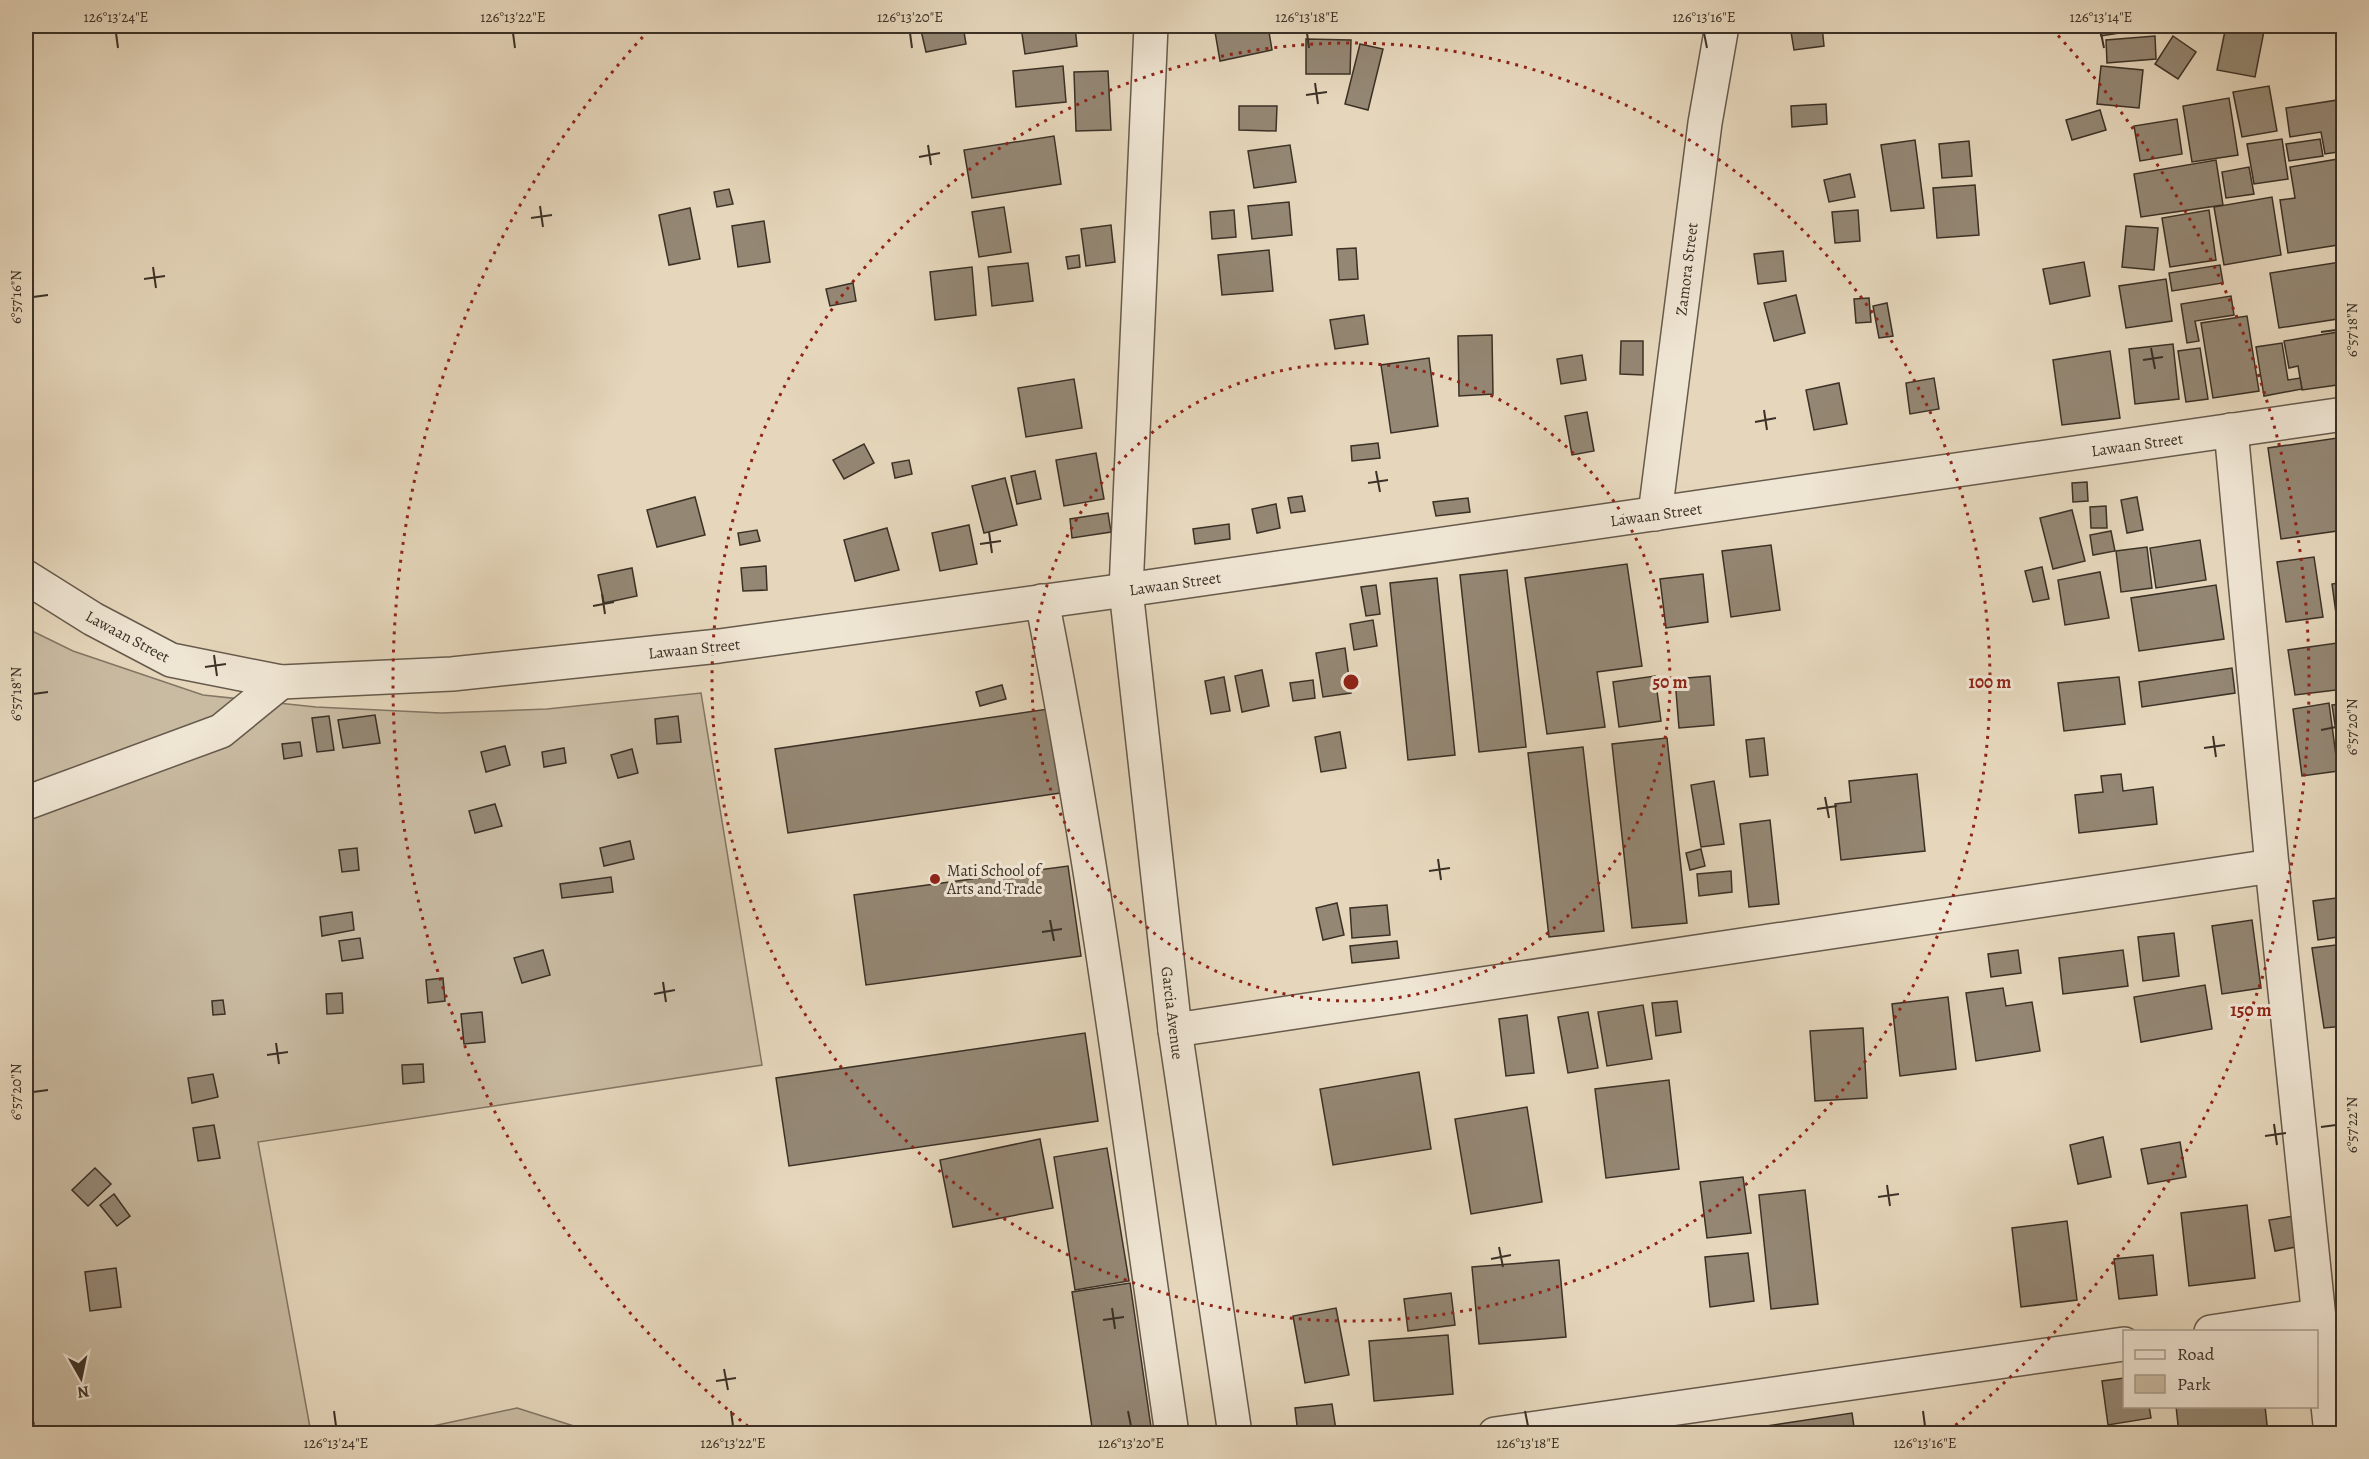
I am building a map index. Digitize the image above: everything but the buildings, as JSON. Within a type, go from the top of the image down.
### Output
[{"type":"street","name":"Garcia Avenue","points":[[1151,26],[1126,590],[1174,1030],[1235,1434]]},
{"type":"street","name":"Zamora Street","points":[[1655,514],[1705,123],[1722,26]]},
{"type":"street","name":"Lawaan Street","points":[[26,577],[93,619],[171,660],[281,682],[452,674],[719,646],[1126,590],[2343,414]]},
{"type":"street","points":[[2231,430],[2272,866],[2331,1434]]},
{"type":"street","points":[[1042,601],[1059,685],[1095,908],[1172,1434]]},
{"type":"street","points":[[26,803],[221,730],[281,682]]},
{"type":"street","points":[[1174,1030],[2272,866]]},
{"type":"street","points":[[2224,1330],[2318,1316]]},
{"type":"street","points":[[1495,1434],[2123,1344]]},
{"type":"green space","points":[[26,628],[73,651],[203,695],[316,707],[441,713],[547,709],[701,693],[762,1065],[258,1142],[311,1433],[26,1433]]},
{"type":"green space","points":[[517,1408],[596,1433],[400,1433]]},
{"type":"place","name":"Mati School of Arts and Trade","points":[[935,879]]}]
